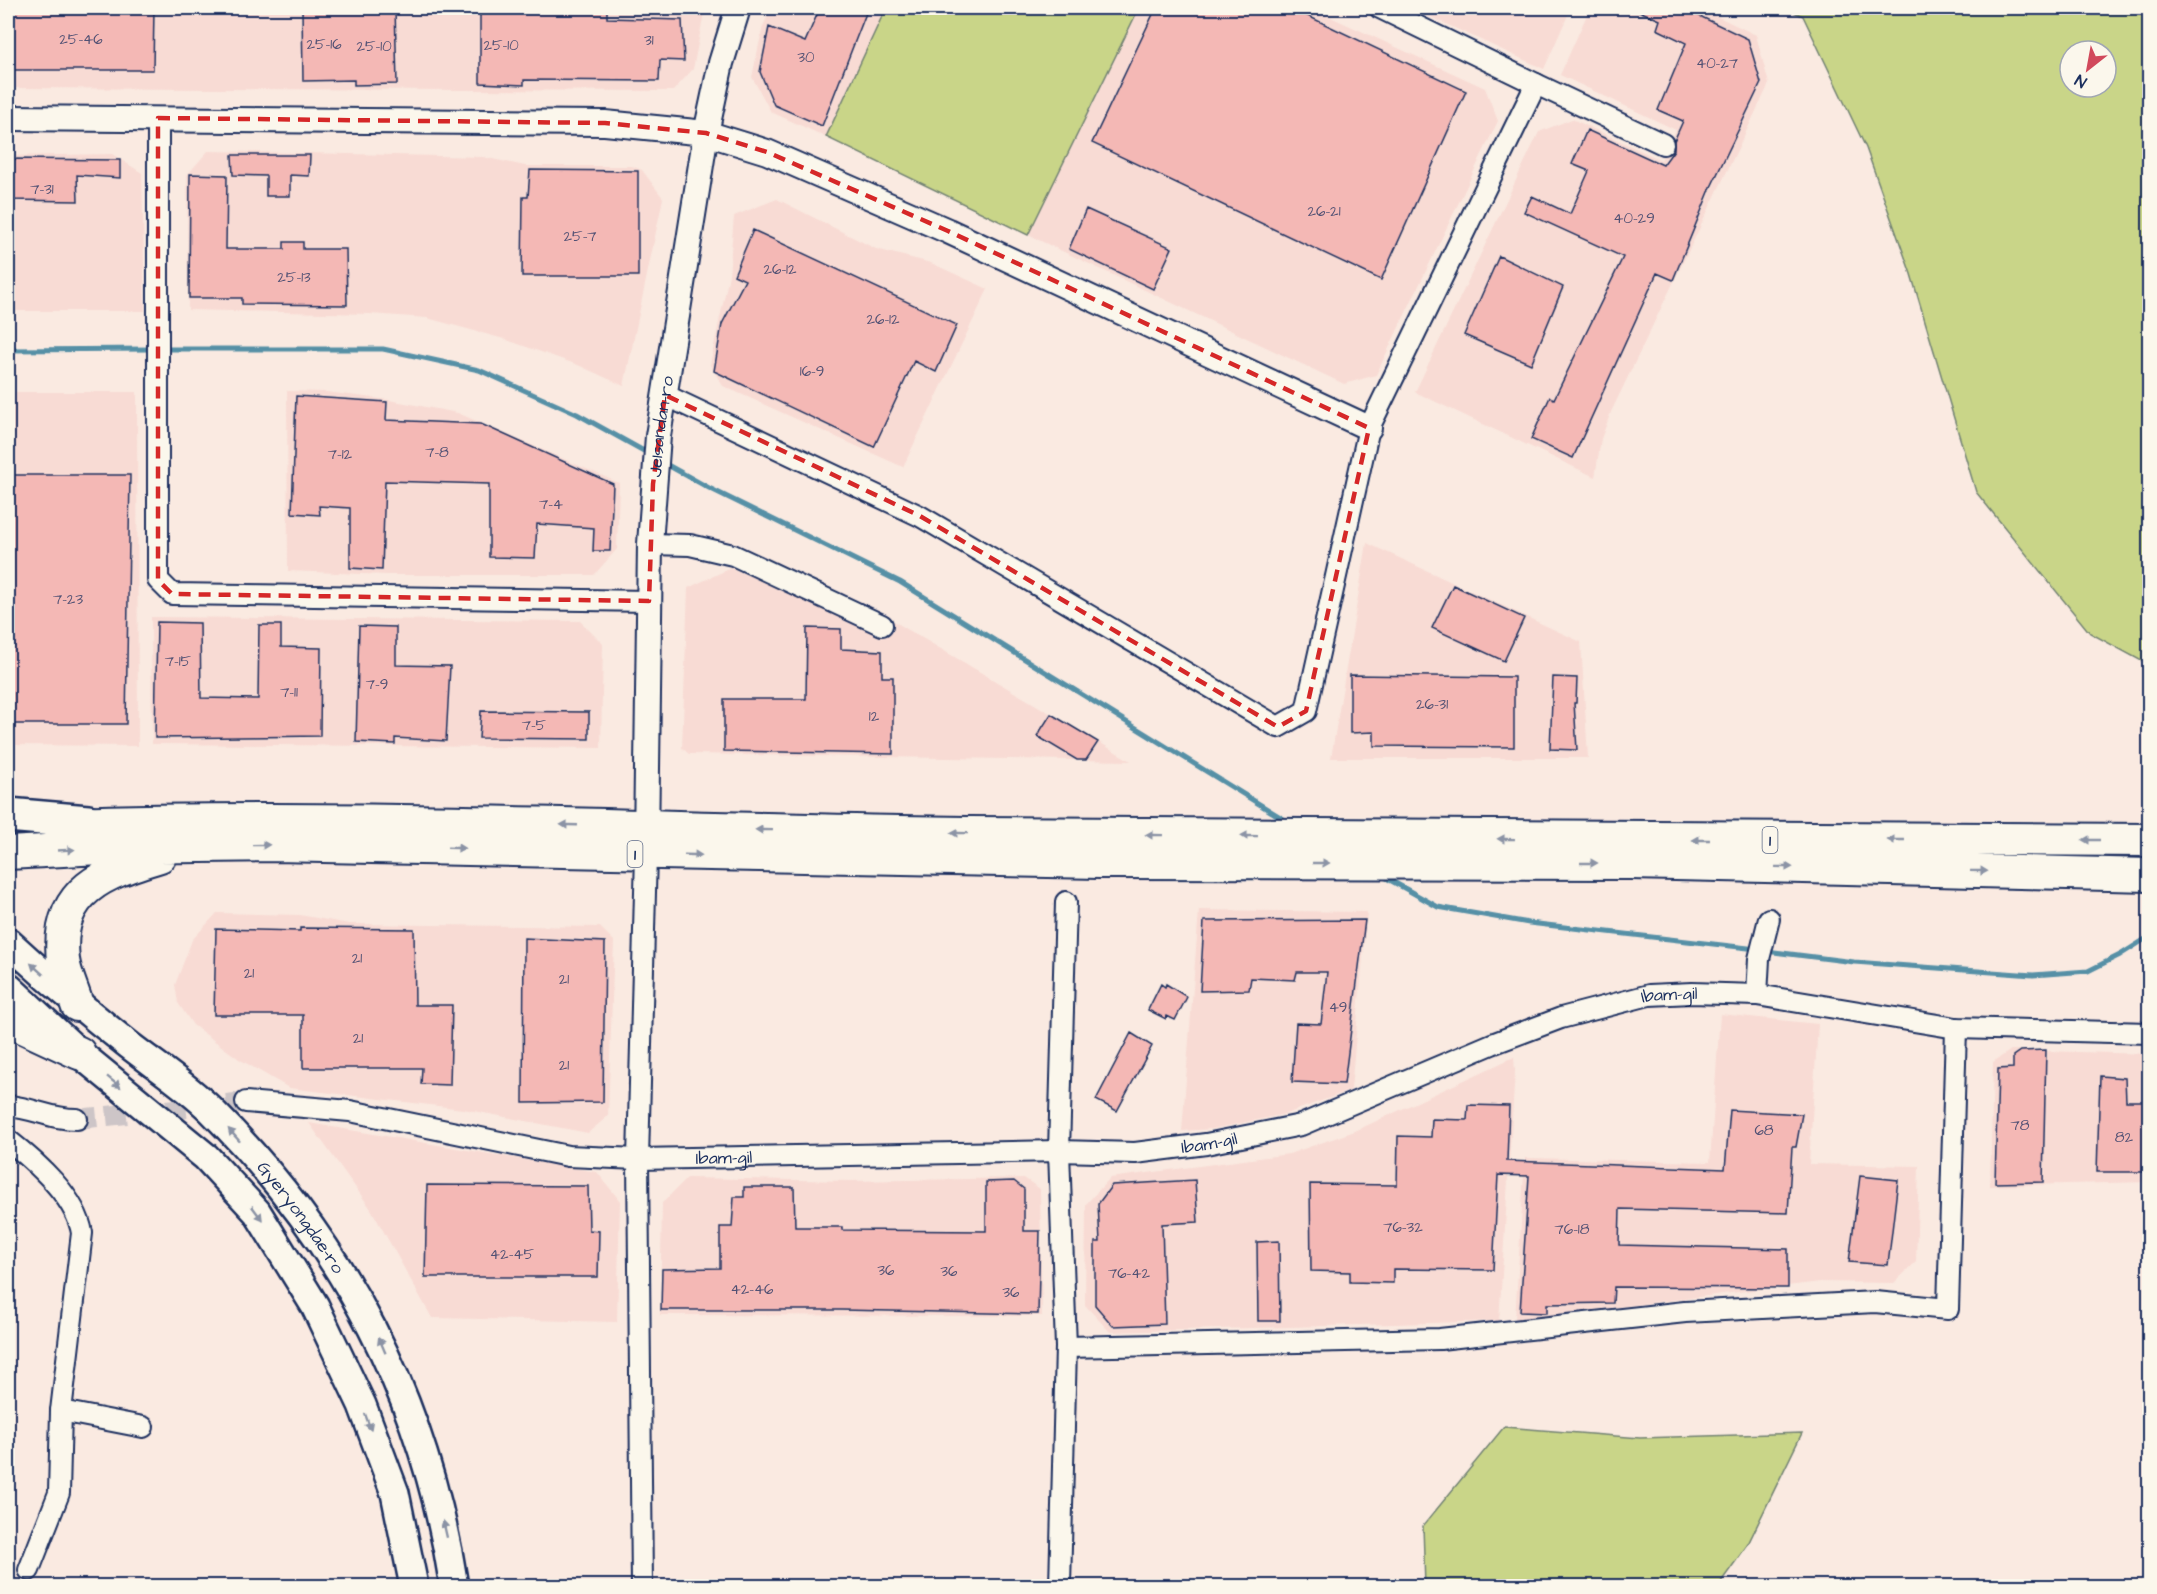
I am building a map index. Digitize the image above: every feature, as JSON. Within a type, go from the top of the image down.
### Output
[{"type":"highway","points":[[8,815],[88,822]]},
{"type":"main road","name":"1","points":[[8,828],[27,824],[88,822],[385,820],[646,840],[1262,862],[1643,863],[2150,875]]},
{"type":"main road","name":"1","points":[[8,853],[193,846],[438,848],[646,840],[1212,836],[2150,840]]},
{"type":"main road","points":[[77,1005],[63,960],[64,928],[77,896],[103,875],[193,846]]},
{"type":"main road","name":"Gyeryongdae-ro","points":[[8,942],[77,1005],[210,1108],[281,1187],[333,1260],[379,1337],[418,1431],[446,1530],[454,1587]]},
{"type":"main road","name":"Gyeryongdae-ro","points":[[8,987],[79,1053],[206,1157],[257,1212],[315,1306],[362,1405],[394,1493],[414,1587]]},
{"type":"main road","points":[[8,1020],[79,1053]]},
{"type":"street","name":"Je1sandan-ro","points":[[646,840],[650,544],[658,436],[706,134],[721,63],[738,8]]},
{"type":"street","points":[[1380,8],[1663,144]]},
{"type":"street","points":[[665,396],[920,516],[1278,727],[1306,711],[1369,429],[1536,84]]},
{"type":"street","points":[[8,118],[605,123],[706,134],[767,152],[948,231],[1369,429]]},
{"type":"street","points":[[158,118],[157,326],[160,377],[158,580],[172,594],[649,601]]},
{"type":"street","points":[[650,544],[690,545],[733,555],[882,625]]},
{"type":"street","points":[[642,1587],[638,1159],[646,840]]},
{"type":"street","points":[[1060,1587],[1066,1347],[1059,1151],[1066,902]]},
{"type":"street","points":[[1757,995],[1760,952],[1769,920]]},
{"type":"street","name":"Ibam-gil","points":[[246,1102],[350,1111],[567,1156],[638,1159],[1059,1151],[1135,1153],[1206,1144],[1301,1125],[1443,1063],[1561,1018],[1649,995],[1692,993],[1757,995],[1956,1028],[2150,1033]]},
{"type":"street","points":[[1066,1347],[1440,1339],[1685,1312],[1875,1302],[1948,1309],[1956,1028]]},
{"type":"street","points":[[8,1106],[30,1108],[53,1119],[77,1119]]},
{"type":"street","points":[[8,1140],[69,1200],[80,1220],[82,1233],[61,1411],[59,1493],[29,1570]]},
{"type":"street","points":[[61,1411],[143,1427]]},
{"type":"highlighted area","points":[[158,118],[605,123],[706,133],[767,152],[948,231],[1369,428],[1306,711],[1278,727],[920,516],[665,395],[653,484],[649,601],[172,594],[158,580]]},
{"type":"shaded area","points":[[8,8],[705,8],[693,69],[673,91],[8,88]]},
{"type":"shaded area","points":[[772,8],[886,8],[826,137],[771,112],[752,77],[763,26]]},
{"type":"shaded area","points":[[1139,8],[1311,8],[1485,88],[1498,121],[1376,375],[1344,384],[1028,235]]},
{"type":"shaded area","points":[[1411,8],[1571,8],[1544,69]]},
{"type":"shaded area","points":[[1590,8],[1700,8],[1756,35],[1769,84],[1611,412],[1601,439],[1595,477],[1415,392],[1539,132],[1572,119],[1661,160],[1676,130],[1560,75]]},
{"type":"shaded area","points":[[208,151],[483,157],[525,166],[632,166],[642,170],[663,198],[624,386],[578,365],[504,339],[427,318],[370,314],[188,310],[187,175]]},
{"type":"shaded area","points":[[112,154],[142,173],[145,311],[8,311],[8,156]]},
{"type":"shaded area","points":[[777,199],[876,249],[931,263],[988,289],[903,467],[723,386],[710,365],[729,275],[734,216]]},
{"type":"shaded area","points":[[287,391],[326,392],[389,400],[458,413],[619,483],[617,549],[594,575],[387,575],[288,571]]},
{"type":"shaded area","points":[[8,392],[137,392],[138,746],[8,745]]},
{"type":"shaded area","points":[[1367,543],[1581,642],[1588,758],[1331,758]]},
{"type":"shaded area","points":[[731,568],[853,620],[880,635],[890,619],[1131,761],[689,754],[682,748],[688,588]]},
{"type":"shaded area","points":[[151,617],[580,621],[603,644],[601,748],[152,744]]},
{"type":"shaded area","points":[[1199,910],[1367,912],[1351,1090],[1286,1114],[1213,1129],[1182,1131]]},
{"type":"shaded area","points":[[217,913],[300,915],[349,924],[600,927],[614,941],[608,1116],[588,1133],[463,1109],[289,1088],[239,1059],[193,1025],[178,1003],[175,985],[192,940]]},
{"type":"shaded area","points":[[1720,1014],[1818,1024],[1809,1164],[1919,1166],[1916,1262],[1894,1283],[1820,1282],[1515,1320],[1525,1158],[1710,1162]]},
{"type":"shaded area","points":[[2011,1050],[2149,1054],[2149,1182],[1990,1186],[1993,1062]]},
{"type":"shaded area","points":[[1514,1057],[1499,1321],[1110,1332],[1085,1305],[1086,1204],[1110,1178],[1289,1154],[1355,1131]]},
{"type":"shaded area","points":[[309,1123],[597,1172],[620,1201],[617,1322],[432,1318],[371,1209]]},
{"type":"shaded area","points":[[687,1178],[850,1181],[1024,1178],[1040,1189],[1042,1316],[660,1315],[662,1203]]},
{"type":"green space","points":[[886,8],[1139,8],[1028,235],[826,137]]},
{"type":"green space","points":[[1785,8],[2149,8],[2149,665],[2090,633],[1976,492],[1911,274],[1866,148],[1803,16]]},
{"type":"green space","points":[[1504,1427],[1640,1438],[1802,1433],[1748,1544],[1718,1586],[1425,1586],[1423,1526]]},
{"type":"building","points":[[8,8],[154,8],[153,70],[8,70]]},
{"type":"building","points":[[302,8],[395,8],[397,84],[354,85],[354,80],[303,81]]},
{"type":"building","points":[[480,8],[607,8],[607,18],[682,20],[684,61],[660,60],[659,81],[524,80],[524,85],[480,83]]},
{"type":"building","points":[[820,8],[868,8],[822,126],[774,105],[760,72],[769,27],[805,42]]},
{"type":"building","points":[[1156,8],[1291,8],[1466,91],[1381,280],[1092,143]]},
{"type":"building","points":[[1632,8],[1683,8],[1748,39],[1761,83],[1711,187],[1673,280],[1657,273],[1573,458],[1531,439],[1550,397],[1554,399],[1623,257],[1524,212],[1532,196],[1570,214],[1589,171],[1572,164],[1587,130],[1663,165],[1674,150],[1674,141],[1683,121],[1658,110],[1686,43],[1657,29],[1660,20]]},
{"type":"building","points":[[232,155],[310,155],[309,176],[290,175],[290,196],[266,196],[266,176],[233,175]]},
{"type":"building","points":[[8,159],[120,160],[120,178],[77,175],[78,201],[8,200]]},
{"type":"building","points":[[530,170],[638,171],[638,276],[522,276],[523,197],[528,197]]},
{"type":"building","points":[[190,174],[227,175],[226,249],[284,249],[284,242],[303,242],[303,249],[346,249],[347,305],[242,304],[242,298],[189,298]]},
{"type":"building","points":[[1086,209],[1172,248],[1153,289],[1069,249]]},
{"type":"building","points":[[753,230],[957,325],[936,372],[914,361],[874,447],[714,371],[722,324],[745,280],[734,275]]},
{"type":"building","points":[[1499,256],[1563,287],[1531,364],[1464,335]]},
{"type":"building","points":[[296,396],[387,402],[386,420],[481,424],[613,484],[610,551],[593,551],[594,528],[537,524],[535,558],[489,557],[489,484],[385,481],[382,570],[350,568],[350,508],[319,506],[320,515],[292,513]]},
{"type":"building","points":[[8,475],[130,475],[126,724],[8,724]]},
{"type":"building","points":[[1453,585],[1524,618],[1504,661],[1432,628]]},
{"type":"building","points":[[157,622],[200,623],[201,698],[258,699],[259,625],[281,625],[281,647],[321,648],[320,736],[155,738]]},
{"type":"building","points":[[359,626],[396,627],[396,665],[450,666],[446,741],[395,738],[395,744],[356,742]]},
{"type":"building","points":[[807,628],[841,629],[841,649],[882,651],[882,677],[893,677],[893,754],[724,751],[724,699],[806,699]]},
{"type":"building","points":[[1350,675],[1514,677],[1514,747],[1374,746],[1374,732],[1350,733]]},
{"type":"building","points":[[1553,677],[1577,678],[1576,703],[1574,703],[1577,750],[1550,749]]},
{"type":"building","points":[[481,711],[589,712],[589,739],[479,738]]},
{"type":"building","points":[[1051,714],[1098,742],[1086,760],[1077,760],[1037,736]]},
{"type":"building","points":[[1365,920],[1344,1084],[1292,1082],[1296,1023],[1321,1024],[1327,972],[1297,972],[1295,980],[1251,978],[1249,990],[1200,991],[1204,921]]},
{"type":"building","points":[[300,928],[414,929],[415,1005],[452,1005],[450,1085],[421,1084],[422,1068],[303,1068],[303,1015],[214,1015],[216,929],[300,931]]},
{"type":"building","points":[[524,938],[605,942],[603,1102],[523,1103]]},
{"type":"building","points":[[1161,984],[1165,987],[1166,984],[1187,997],[1175,1020],[1167,1016],[1166,1019],[1148,1010]]},
{"type":"building","points":[[1131,1033],[1152,1046],[1117,1111],[1096,1100]]},
{"type":"building","points":[[2046,1050],[2043,1182],[1995,1183],[1998,1069],[2013,1068],[2013,1056],[2020,1051]]},
{"type":"building","points":[[2100,1076],[2125,1078],[2126,1101],[2150,1101],[2150,1172],[2097,1172]]},
{"type":"building","points":[[1468,1105],[1509,1106],[1507,1161],[1725,1169],[1730,1110],[1802,1114],[1796,1147],[1792,1147],[1788,1213],[1620,1209],[1619,1245],[1788,1249],[1788,1288],[1614,1287],[1613,1303],[1547,1304],[1547,1313],[1520,1312],[1529,1176],[1498,1175],[1493,1270],[1393,1269],[1393,1283],[1350,1282],[1350,1272],[1311,1271],[1310,1184],[1397,1185],[1398,1136],[1431,1137],[1432,1119],[1467,1120]]},
{"type":"building","points":[[1860,1176],[1898,1180],[1888,1265],[1849,1262]]},
{"type":"building","points":[[1195,1180],[1198,1222],[1162,1224],[1165,1324],[1113,1326],[1095,1305],[1095,1242],[1100,1242],[1098,1204],[1112,1185]]},
{"type":"building","points":[[1014,1181],[1024,1189],[1024,1231],[1040,1231],[1038,1314],[841,1310],[661,1310],[662,1269],[720,1268],[720,1227],[732,1227],[734,1197],[744,1197],[744,1187],[794,1187],[795,1227],[842,1227],[842,1230],[986,1231],[986,1182]]},
{"type":"building","points":[[427,1185],[588,1186],[589,1230],[599,1231],[598,1277],[425,1277]]},
{"type":"building","points":[[1279,1241],[1280,1321],[1258,1321],[1257,1242]]},
{"type":"waterway","points":[[8,350],[154,349]]},
{"type":"waterway","points":[[163,349],[383,349],[479,370],[577,414],[651,455]]},
{"type":"waterway","points":[[664,463],[709,488],[900,582],[1290,823]]},
{"type":"waterway","points":[[1381,875],[1438,907],[1529,923],[1757,949]]},
{"type":"waterway","points":[[1766,951],[1854,962],[2033,975],[2088,971],[2150,936]]},
{"type":"tunnel","points":[[77,1119],[246,1102]]}]
